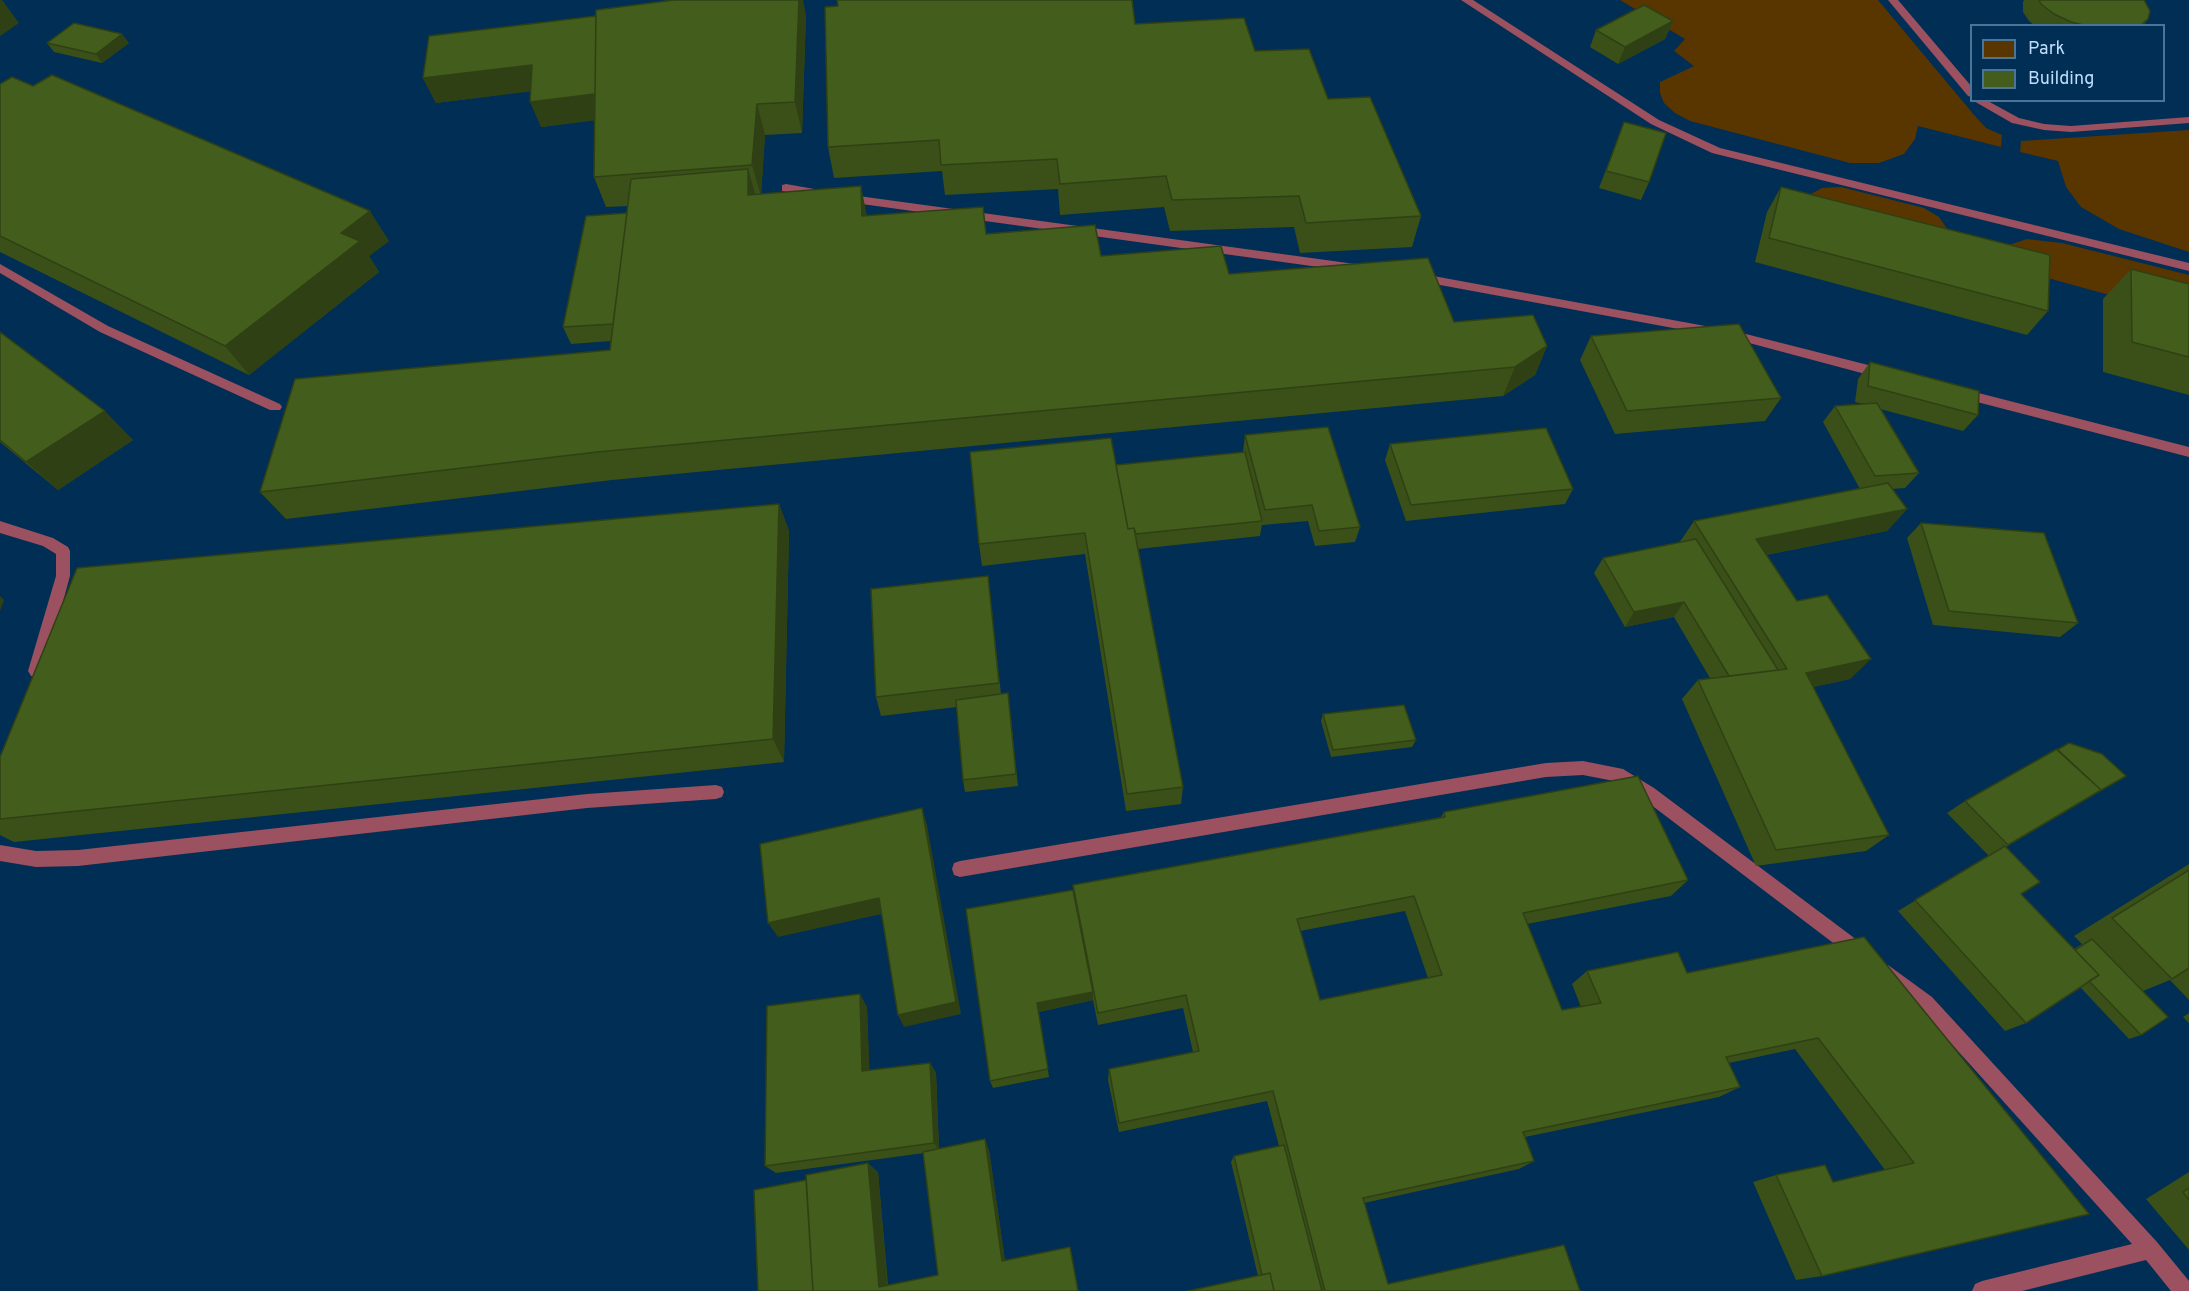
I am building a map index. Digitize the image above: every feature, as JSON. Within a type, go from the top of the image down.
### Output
[{"type":"lane","points":[[1466,0],[1654,122],[1716,151],[2189,267]]},
{"type":"lane","points":[[1893,0],[1970,93]]},
{"type":"lane","points":[[1981,102],[2016,121],[2044,127],[2071,129],[2189,120]]},
{"type":"lane","points":[[786,188],[922,210],[1366,270]]},
{"type":"lane","points":[[0,268],[104,329],[275,407]]},
{"type":"lane","points":[[1401,274],[1737,336],[1900,378]]},
{"type":"lane","points":[[1946,390],[2189,452]]},
{"type":"lane","points":[[0,527],[48,542],[63,551],[63,576],[33,681]]},
{"type":"lane","points":[[960,868],[1546,770],[1584,768],[1617,774],[1648,793],[1926,1002],[2150,1249],[2184,1291]]},
{"type":"lane","points":[[0,853],[36,859],[78,858],[587,801],[716,792]]},
{"type":"lane","points":[[1982,1291],[2150,1249]]},
{"type":"green space","points":[[1620,0],[1878,0],[1986,128],[2002,135],[2001,147],[1918,126],[1915,139],[1904,154],[1879,163],[1850,163],[1690,121],[1675,113],[1664,103],[1660,93],[1660,82],[1694,66],[1674,51],[1685,39]]},
{"type":"green space","points":[[2189,130],[2189,252],[2119,229],[2081,207],[2066,187],[2058,161],[2020,152],[2021,141]]},
{"type":"green space","points":[[1841,187],[1924,208],[1939,217],[1955,240],[1800,200],[1822,188]]},
{"type":"green space","points":[[2027,239],[2062,243],[2189,275],[2189,317],[1997,264],[2003,247]]},
{"type":"building","points":[[674,0],[799,0],[795,102],[757,104],[752,165],[594,177],[596,10]]},
{"type":"building","points":[[837,0],[1132,0],[1135,24],[1244,18],[1255,51],[1309,49],[1328,99],[1370,97],[1421,216],[1306,223],[1299,196],[1172,200],[1166,176],[1060,184],[1057,159],[941,165],[939,140],[828,147],[825,7],[838,6]]},
{"type":"building","points":[[2039,0],[2144,0],[2150,11],[2148,19],[2142,24],[2079,24],[2054,14]]},
{"type":"building","points":[[1644,5],[1673,21],[1625,47],[1596,30]]},
{"type":"building","points":[[596,16],[595,94],[530,102],[532,65],[423,78],[429,36]]},
{"type":"building","points":[[74,23],[122,34],[96,54],[47,43]]},
{"type":"building","points":[[52,75],[370,211],[341,233],[360,241],[225,346],[0,236],[0,84],[12,77],[33,86]]},
{"type":"building","points":[[1624,122],[1666,133],[1649,182],[1606,171]]},
{"type":"building","points":[[748,169],[748,195],[861,186],[862,216],[983,207],[986,234],[1095,225],[1101,256],[1221,246],[1229,274],[1428,258],[1454,322],[1533,315],[1547,346],[1515,367],[597,452],[260,492],[295,379],[610,350],[631,179]]},
{"type":"building","points":[[1781,187],[2050,255],[2048,311],[1769,238]]},
{"type":"building","points":[[627,213],[613,324],[563,327],[586,216]]},
{"type":"building","points":[[2131,269],[2189,284],[2189,357],[2132,342]]},
{"type":"building","points":[[1739,324],[1781,398],[1627,411],[1591,336]]},
{"type":"building","points":[[0,332],[105,411],[26,462],[0,440]]},
{"type":"building","points":[[1870,362],[1979,391],[1978,415],[1868,386]]},
{"type":"building","points":[[1877,403],[1919,473],[1875,476],[1835,406]]},
{"type":"building","points":[[1328,427],[1360,527],[1319,531],[1312,505],[1265,510],[1245,435]]},
{"type":"building","points":[[1546,428],[1573,489],[1411,505],[1390,444]]},
{"type":"building","points":[[1111,438],[1128,529],[1134,528],[1183,787],[1127,794],[1085,533],[979,544],[970,452]]},
{"type":"building","points":[[1245,452],[1262,521],[1136,534],[1134,528],[1128,529],[1116,465]]},
{"type":"building","points":[[1888,483],[1907,509],[1756,539],[1797,601],[1827,595],[1871,659],[1806,673],[1889,835],[1776,850],[1698,680],[1787,669],[1694,521]]},
{"type":"building","points":[[779,504],[773,739],[0,819],[0,757],[77,568]]},
{"type":"building","points":[[1921,523],[2044,533],[2078,623],[1949,611]]},
{"type":"building","points":[[1696,539],[1778,670],[1729,676],[1684,602],[1634,612],[1603,558]]},
{"type":"building","points":[[988,576],[999,683],[876,697],[871,589]]},
{"type":"building","points":[[1008,693],[1016,774],[963,780],[956,700]]},
{"type":"building","points":[[1404,705],[1416,740],[1333,750],[1323,714]]},
{"type":"building","points":[[2069,743],[2102,754],[2126,776],[2091,796],[2101,790],[2057,750]]},
{"type":"building","points":[[2057,749],[2101,790],[2008,845],[1965,801]]},
{"type":"building","points":[[1638,776],[1688,880],[1523,913],[1562,1010],[1601,1003],[1587,971],[1678,952],[1687,973],[1864,937],[2089,1214],[1822,1276],[1776,1175],[1825,1165],[1833,1182],[1914,1163],[1818,1038],[1726,1057],[1740,1087],[1523,1132],[1534,1161],[1363,1198],[1388,1284],[1564,1245],[1580,1291],[1325,1291],[1273,1091],[1119,1123],[1109,1069],[1199,1051],[1186,995],[1098,1013],[1073,885],[1445,817],[1444,812]],"holes":[[[1414,896],[1442,975],[1320,1000],[1297,919]]]},
{"type":"building","points":[[922,808],[956,1002],[898,1015],[879,898],[768,923],[760,844]]},
{"type":"building","points":[[2005,846],[2040,882],[2021,894],[2099,975],[2026,1023],[1915,900]]},
{"type":"building","points":[[2189,870],[2189,968],[2172,979],[2112,918]]},
{"type":"building","points":[[1073,890],[1093,992],[1037,1003],[1048,1069],[990,1081],[966,909]]},
{"type":"building","points":[[2092,939],[2168,1017],[2141,1035],[2089,981],[2099,975],[2075,950]]},
{"type":"building","points":[[860,994],[862,1071],[930,1063],[934,1143],[765,1166],[767,1006]]},
{"type":"building","points":[[985,1139],[1002,1261],[1070,1247],[1078,1291],[813,1291],[806,1175],[868,1163],[879,1287],[938,1275],[923,1152]]},
{"type":"building","points":[[1284,1145],[1322,1291],[1274,1291],[1270,1273],[1262,1275],[1234,1156]]},
{"type":"building","points":[[806,1180],[813,1291],[758,1291],[754,1190]]},
{"type":"building","points":[[2189,1188],[2189,1200],[2183,1192]]},
{"type":"building","points":[[1270,1273],[1274,1291],[1188,1291]]}]
